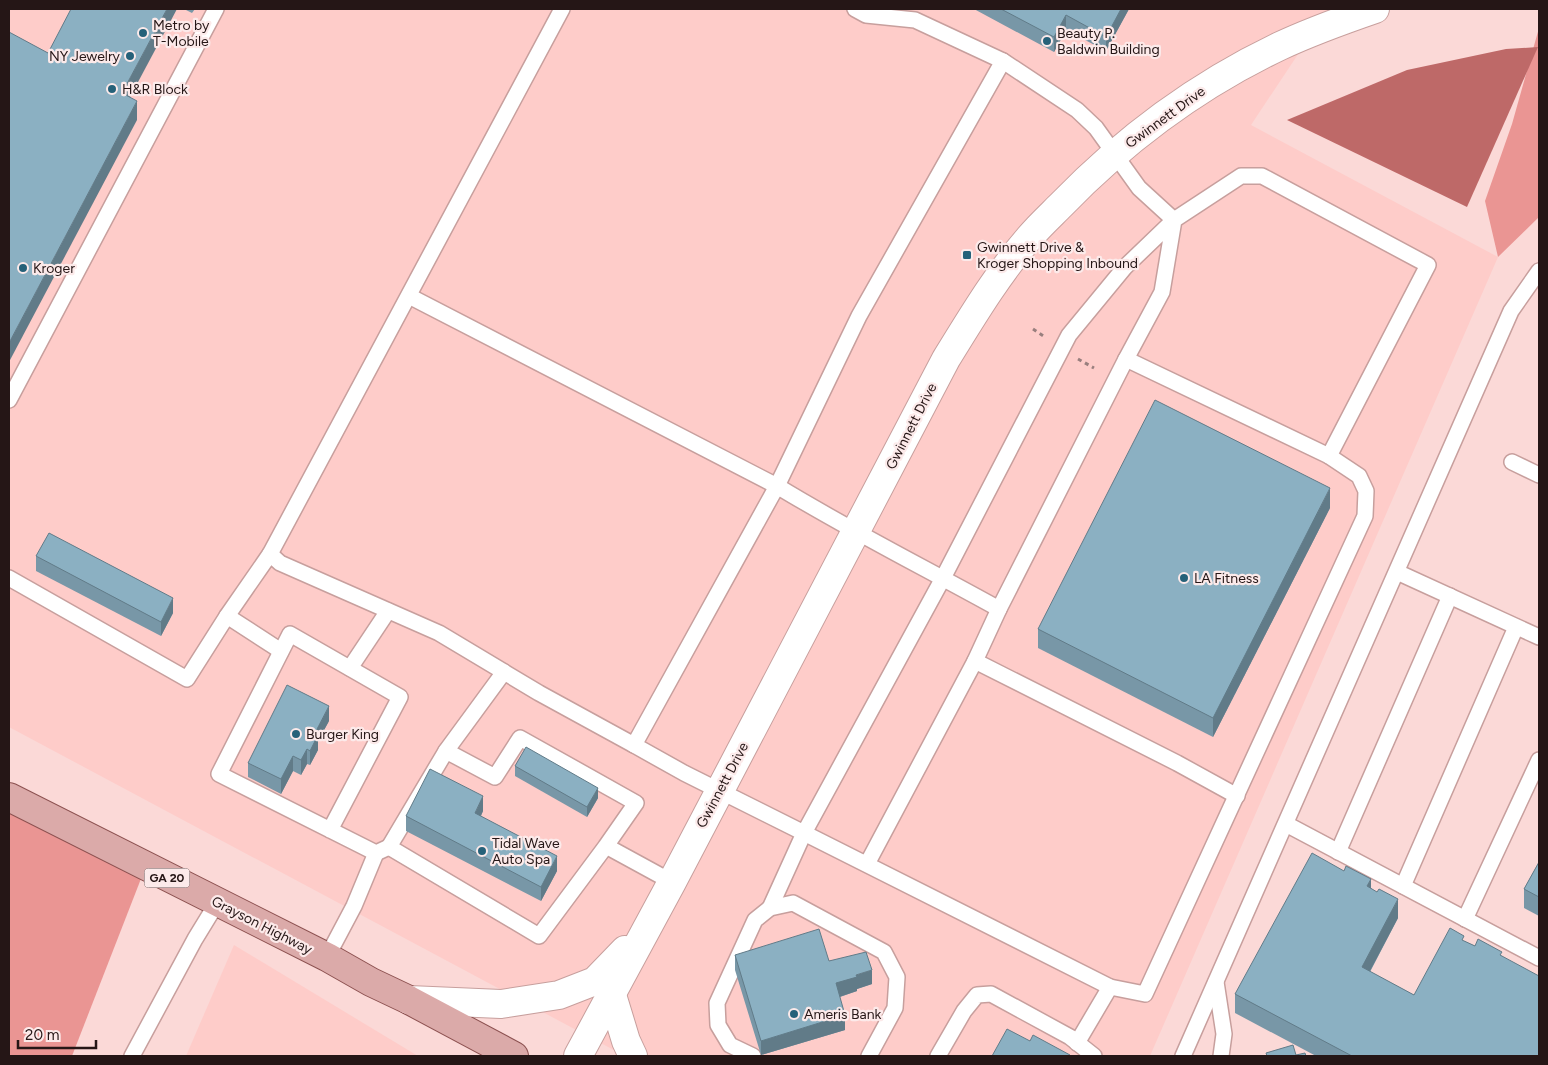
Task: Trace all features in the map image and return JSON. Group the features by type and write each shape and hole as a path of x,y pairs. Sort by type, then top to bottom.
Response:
{"main road":[{"name":"Grayson Highway","path":"9,797 327,957 370,982 409,1000 514,1056"}],"street":[{"name":"Gwinnett Drive","path":"578,1056 672,882 946,359 987,292 1030,237 1084,182 1114,154 1167,114 1210,84 1332,16 1375,9"},
{"path":"409,1000 501,1004 559,995 595,981 648,926"},
{"path":"612,994 626,1041 633,1056"}],"lane":[{"path":"9,400 216,9"},
{"path":"9,578 187,679 227,616 270,554 562,9"},
{"path":"855,9 866,15 915,20 1004,61 1077,110 1096,128 1139,188 1174,220"},
{"path":"634,744 777,486 859,316 1004,61"},
{"path":"770,908 804,833 943,578 1069,335 1125,266 1174,220 1241,176 1262,176 1428,265 1329,456"},
{"path":"867,864 975,661 999,609 1162,292 1174,220"},
{"path":"1183,1056 1511,311 1538,277"},
{"path":"409,296 777,486 827,516 999,609"},
{"path":"270,554 280,563 439,633 539,693 684,773 1110,988 1146,994 1364,516 1366,491 1359,476 1329,456 1126,359"},
{"path":"1512,462 1539,474"},
{"path":"1397,572 1539,637"},
{"path":"1338,852 1450,596"},
{"path":"350,668 388,611"},
{"path":"227,616 281,651"},
{"path":"1403,886 1516,627"},
{"path":"330,830 400,697 290,634 219,774 330,830 383,850 539,936 636,803 520,738 495,777 446,751"},
{"path":"975,661 1177,763 1237,796"},
{"path":"327,957 383,850 446,751 504,672"},
{"path":"1465,918 1539,760"},
{"path":"1286,824 1539,958"},
{"path":"606,846 672,882"},
{"path":"132,1056 195,939 217,903"},
{"path":"753,1056 730,1045 718,1025 717,1003 755,920 770,908 792,903 884,952 897,977 895,1008 869,1056"},
{"path":"1216,982 1224,1034 1221,1056"},
{"path":"1077,1043 1110,988"},
{"path":"938,1056 964,1010 978,995 990,994 1070,1037 1094,1056"}],"path":[{"path":"1033,329 1050,341"},
{"path":"1075,358 1094,368"}],"shaded area":[{"path":"9,9 1328,9 1251,125 1498,257 1150,1056 625,1056 9,727"},
{"path":"1539,28 1539,217 1498,257 1485,201 1512,124"},
{"path":"1538,47 1467,207 1287,120 1407,70 1506,49"},
{"path":"9,795 144,871 72,1056 9,1056"},
{"path":"234,945 418,1056 186,1056"}],"building":[{"path":"71,9 167,9 122,93 137,101 9,343 9,32 48,53"},
{"path":"1001,9 1121,9 1106,37 1066,15 1054,37"},
{"name":"LA Fitness","path":"1155,400 1330,488 1213,718 1038,629"},
{"path":"49,533 173,598 161,622 36,556"},
{"name":"Burger King","path":"287,685 329,706 315,733 318,735 310,751 307,749 301,760 293,756 281,779 248,763"},
{"path":"526,747 598,788 587,807 515,766"},
{"name":"Tidal Wave Auto Spa","path":"430,769 483,796 475,813 557,856 541,887 406,816"},
{"path":"1312,853 1344,871 1346,866 1371,879 1367,886 1377,892 1379,889 1398,899 1362,967 1414,995 1450,928 1464,936 1462,940 1475,946 1478,939 1502,952 1500,955 1539,976 1539,1056 1352,1056 1235,994"},
{"path":"1539,862 1539,897 1524,889"},
{"name":"Ameris Bank","path":"819,929 829,961 866,952 872,970 836,983 845,1015 761,1041 735,955"},
{"path":"1007,1029 1030,1041 1033,1035 1070,1055 992,1056"},
{"path":"1293,1045 1296,1055 1305,1053 1306,1056 1267,1056 1266,1053"}],"place":[{"name":"Metro by T-Mobile","path":"143,33"},
{"name":"Beauty P. Baldwin Building","path":"1047,41"},
{"name":"NY Jewelry","path":"130,56"},
{"name":"H&R Block","path":"112,89"},
{"name":"Gwinnett Drive & Kroger Shopping Inbound","path":"967,255"},
{"name":"Kroger","path":"23,268"},
{"name":"LA Fitness","path":"1184,578"},
{"name":"Burger King","path":"296,734"},
{"name":"Tidal Wave Auto Spa","path":"482,851"},
{"name":"Ameris Bank","path":"794,1014"}]}
